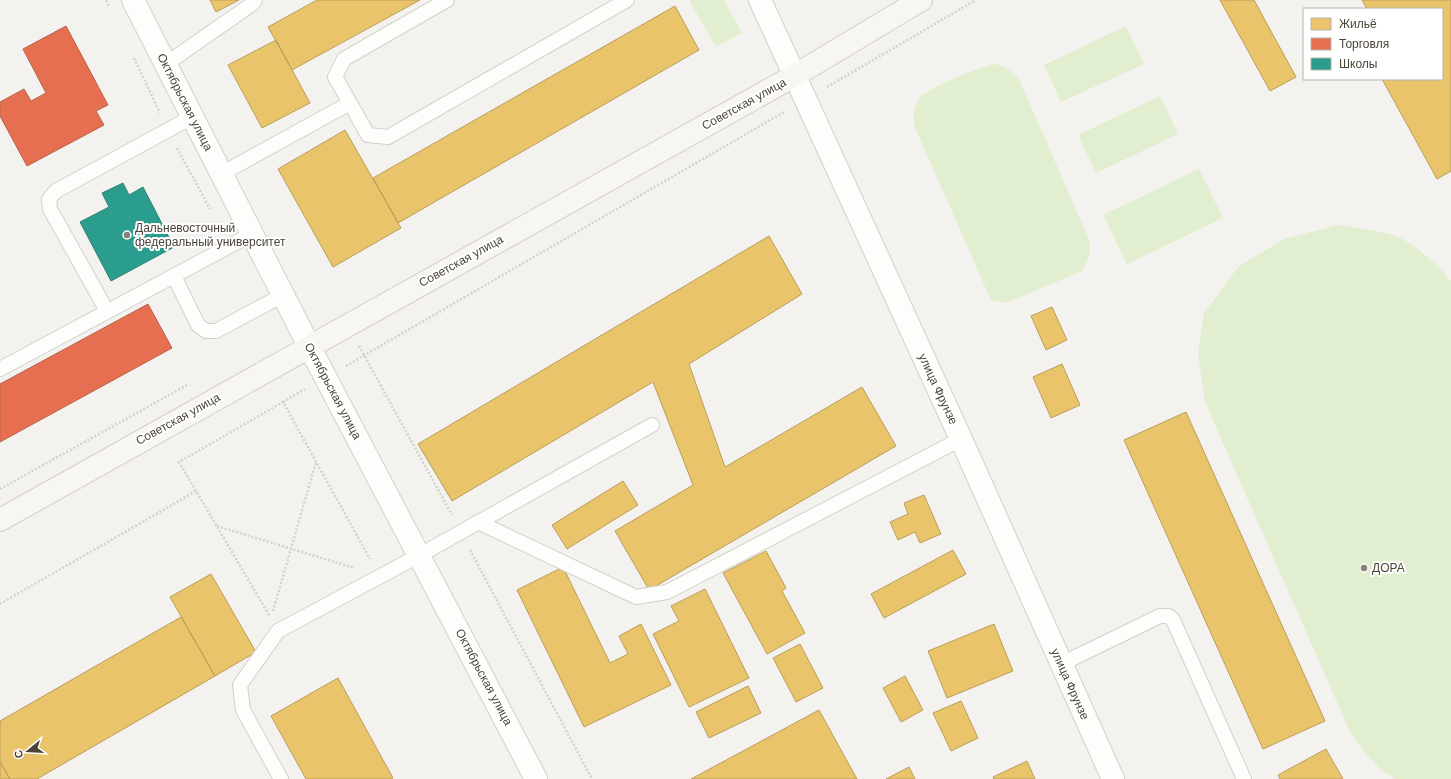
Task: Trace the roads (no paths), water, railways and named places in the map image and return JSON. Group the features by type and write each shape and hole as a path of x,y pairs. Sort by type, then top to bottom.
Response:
{"main road":[{"name":"Советская улица","path":"0,520 794,76 921,0"}],"street":[{"name":"Октябрьская улица","path":"133,0 309,346 420,555 536,779"},
{"name":"улица Фрунзе","path":"760,0 961,439 1113,779"}],"lane":[{"path":"166,64 252,4 255,0"},
{"path":"447,0 344,59 335,77 368,134 388,137 627,0"},
{"path":"221,174 350,103"},
{"path":"107,311 50,209 49,199 56,191 192,117"},
{"path":"0,369 252,234"},
{"path":"174,276 198,325 206,330 216,331 283,295"},
{"path":"281,779 243,710 240,685 278,631 420,555 652,425"},
{"path":"478,522 636,597 667,592 961,439"},
{"path":"1061,664 1160,616 1169,616 1173,620 1244,779"}],"place":[{"name":"Дальневосточный федеральный университет","path":"127,235"},
{"name":"ДОРА","path":"1364,568"}]}
